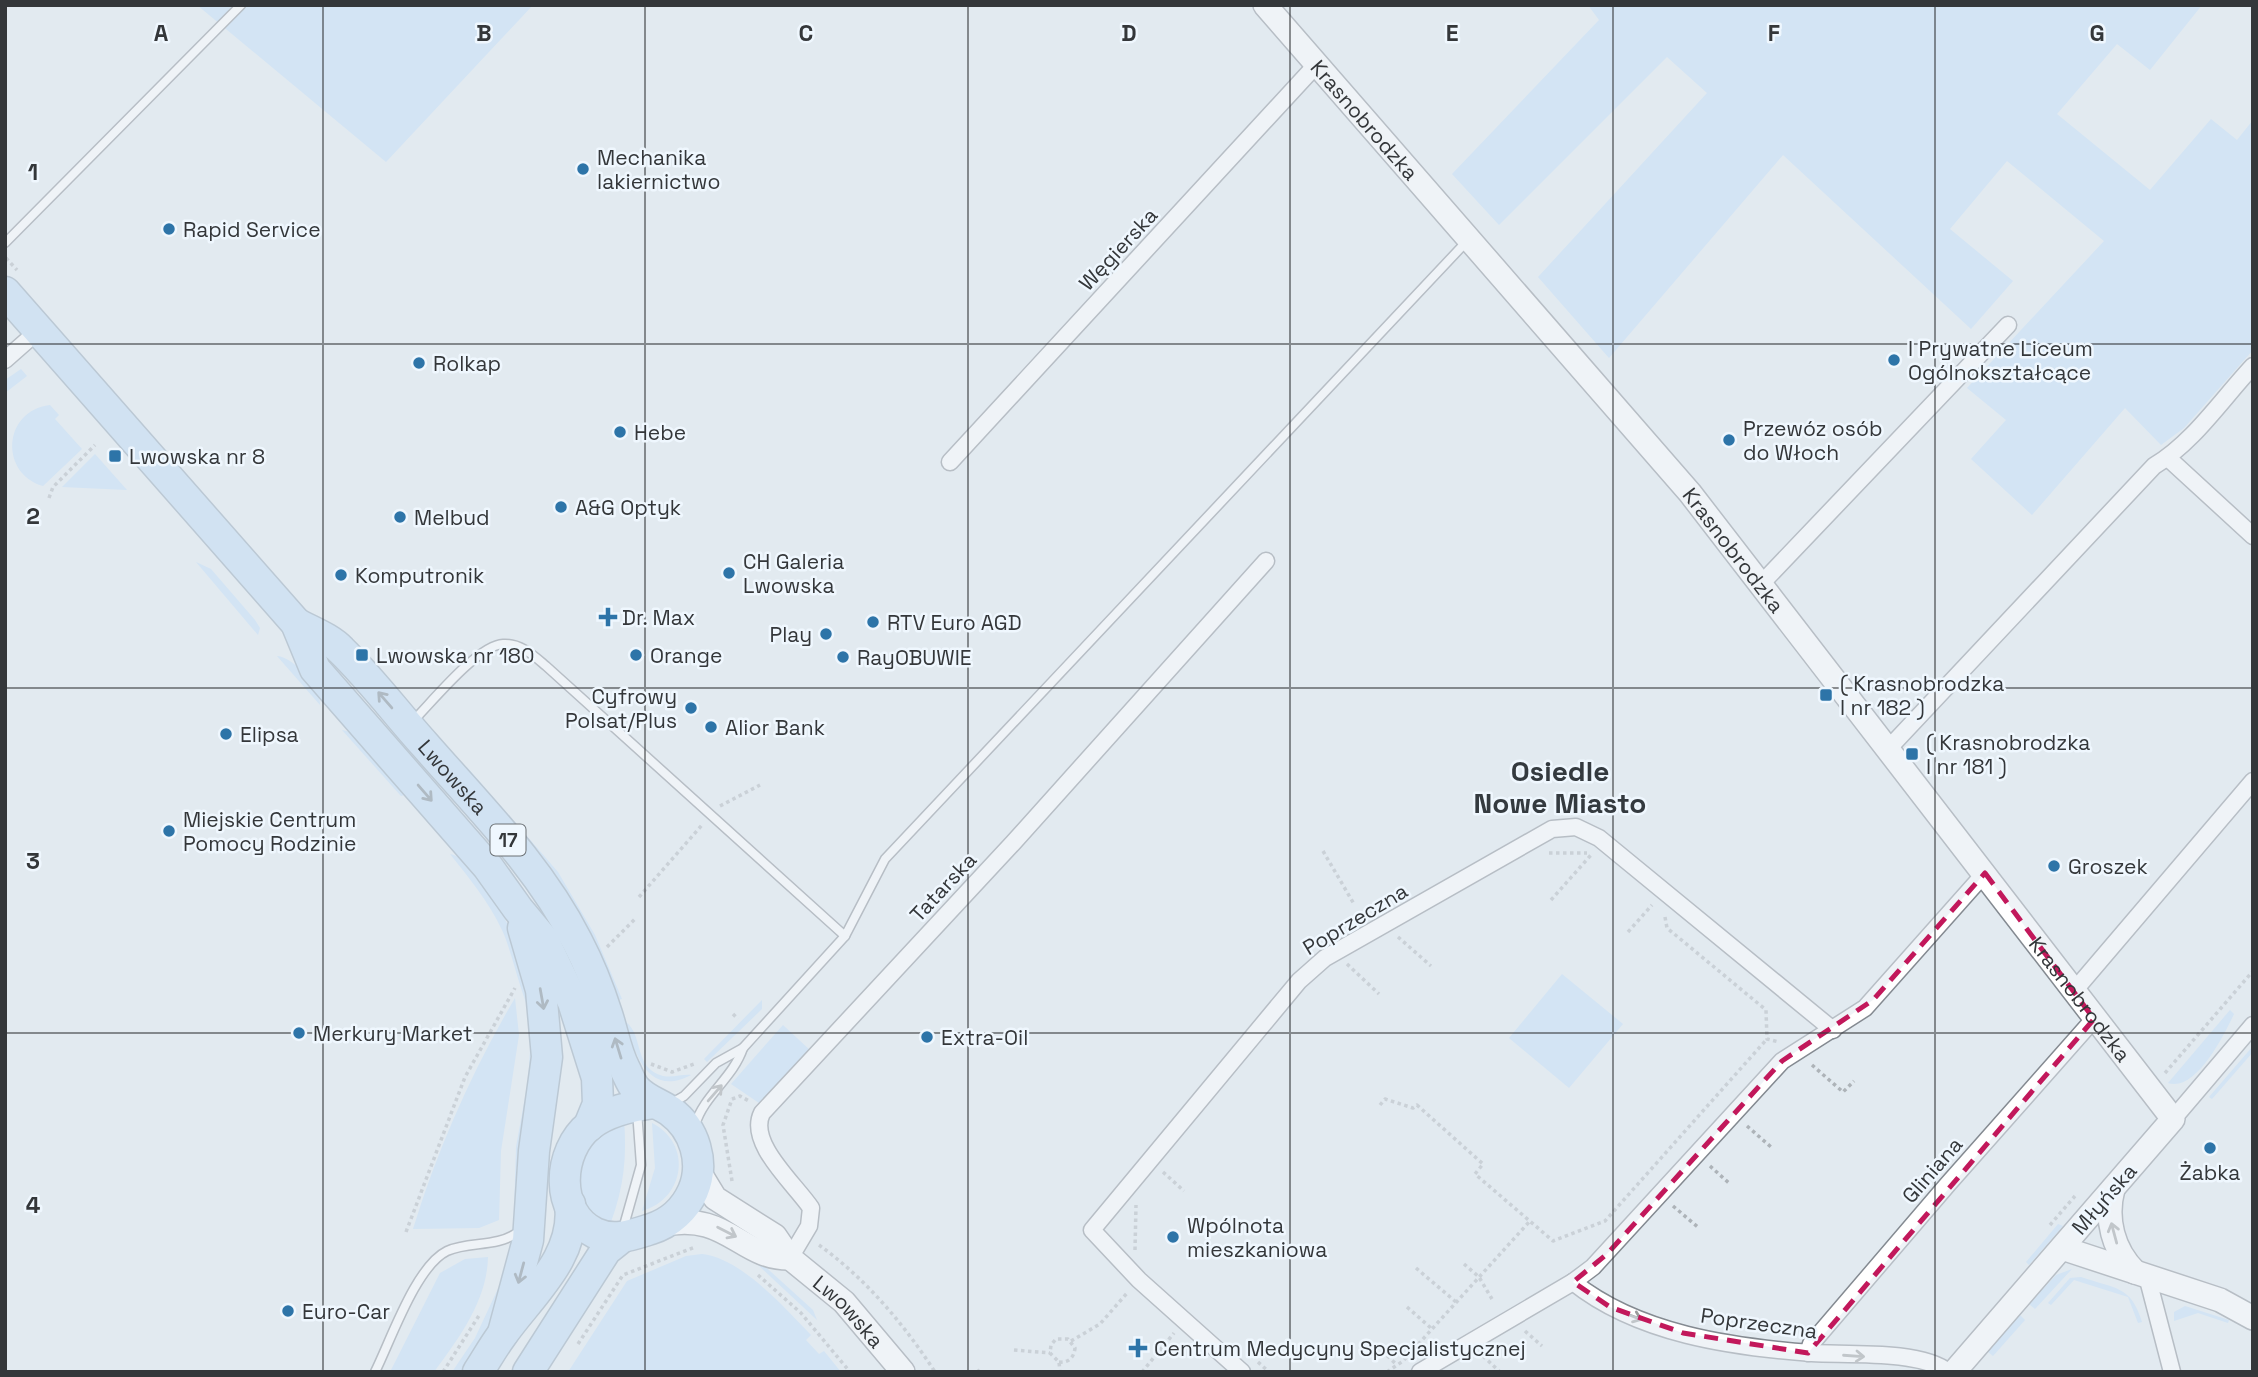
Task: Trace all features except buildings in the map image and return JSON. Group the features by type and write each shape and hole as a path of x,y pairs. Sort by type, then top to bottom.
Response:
{"highway":[{"name":"17","path":"5,292 40,331"},
{"name":"Lwowska","path":"40,331 296,623 315,669 488,867 543,939 580,1024 599,1091 598,1104 589,1126"},
{"name":"Lwowska","path":"296,623 340,648 503,833 552,897 589,966 623,1065 646,1101"},
{"path":"503,1333 523,1266 530,1222 534,1151 546,1081 547,1033 541,990 518,909"},
{"name":"17","path":"478,1372 503,1333 530,1304 565,1245 572,1219 565,1183 566,1162 575,1142 589,1126 607,1115 646,1101 679,1119 693,1139"},
{"path":"528,1372 606,1250 621,1238 661,1225 677,1214 689,1199 698,1170 693,1139"},
{"path":"570,1204 589,1229 621,1238"}],"street":[{"name":"Krasnobrodzka","path":"1265,5 1690,493 2173,1119"},
{"name":"Węgierska","path":"950,462 1317,64"},
{"path":"1761,584 2008,325"},
{"path":"5,360 40,331"},
{"path":"1889,748 2154,466 2168,458 2253,366"},
{"path":"2168,458 2253,536"},
{"name":"Tatarska","path":"790,1258 809,1226 811,1208 762,1143 757,1128 762,1113 1013,843 1266,561"},
{"path":"2074,991 2253,781"},
{"name":"Poprzeczna","path":"1242,1372 1134,1285 1092,1230 1304,976 1325,958 1552,829 1576,827 1599,838 1833,1030"},
{"path":"1420,1372 1443,1366 1573,1282 1607,1254 1774,1069 1795,1050 1833,1030 1873,1000 1985,873"},
{"name":"Gliniana","path":"1808,1353 1811,1344 1939,1194 2094,1019"},
{"name":"Młyńska","path":"1954,1372 2253,1026"},
{"name":"Lwowska","path":"698,1170 715,1198 775,1236 790,1258 844,1302 903,1372"},
{"path":"2113,1189 2109,1214 2113,1233 2122,1258 2141,1274 2172,1372"},
{"name":"Lwowska","path":"661,1225 684,1222 708,1224 764,1254 790,1258"},
{"path":"2062,1248 2220,1300 2253,1318"},
{"name":"Poprzeczna","path":"1573,1282 1610,1307 1683,1333 1730,1343 1808,1353 1927,1360 1948,1372"}],"lane":[{"path":"5,243 241,5"},
{"path":"621,1238 641,1165 646,1101 684,1096 716,1063 743,1048 845,936 885,859 1470,238"},
{"path":"408,726 486,649 503,644 521,647 546,666 845,936"},
{"path":"693,1139 698,1114 734,1070 743,1048"},
{"path":"375,1372 428,1267 449,1250 502,1240 530,1222"}],"path":[{"path":"49,498 53,487 95,445"},
{"path":"718,808 723,802 760,785"},
{"path":"639,897 704,824"},
{"path":"1323,851 1354,904"},
{"path":"1539,853 1593,853 1551,900"},
{"path":"1628,932 1656,900"},
{"path":"1380,1105 1385,1099 1413,1108 1417,1105 1483,1164 1475,1174 1553,1241 1605,1221 1767,1039 1766,1010 1667,928 1664,906"},
{"path":"606,947 635,919"},
{"path":"1393,933 1431,966"},
{"path":"1353,955 1341,962 1379,994"},
{"path":"2162,1078 2253,971"},
{"path":"406,1232 465,1077 513,989 517,988"},
{"path":"733,1014 738,1019"},
{"path":"1767,1039 1787,1044 1843,1092 1854,1081"},
{"path":"647,1058 657,1068 672,1072 693,1063"},
{"path":"1812,1065 1823,1058"},
{"path":"1738,1136 1756,1116"},
{"path":"1747,1126 1771,1147"},
{"path":"1701,1176 1710,1166 1730,1184"},
{"path":"1158,1168 1184,1191"},
{"path":"1135,1257 1136,1194"},
{"path":"1665,1216 1673,1206 1699,1228"},
{"path":"1387,1372 1432,1329 1530,1221"},
{"path":"574,1350 623,1275 698,1246"},
{"path":"1464,1264 1479,1277 1492,1299"},
{"path":"1416,1268 1456,1302"},
{"path":"754,1272 801,1314 850,1372"},
{"path":"1071,1341 1100,1324 1134,1285 1139,1298"},
{"path":"1407,1307 1432,1329"},
{"path":"443,1372 473,1328 483,1308"},
{"path":"1534,1324 1524,1329 1542,1346"},
{"path":"1142,1372 1176,1330"},
{"path":"1050,1353 1051,1345 1056,1339 1071,1341 1075,1349 1073,1356 1067,1362 1059,1362"},
{"path":"1377,1346 1397,1365"},
{"path":"1490,1347 1479,1353 1500,1372"},
{"path":"1014,1350 1050,1353 1059,1362 1060,1372"},
{"path":"1248,1354 1269,1372"}],"highlighted area":[{"path":"1985,873 2094,1019 1808,1353 1683,1333 1610,1307 1573,1282 1607,1254 1782,1061 1873,1000"}],"shaded area":[{"path":"197,5 533,5 386,162"},
{"path":"1588,5 2202,5 2150,70 2117,44 2057,114 2150,190 2211,119 2237,140 2253,120 2253,350 2184,428 2161,445 2125,408 2032,515 1971,459 2006,420 1967,388 2104,241 2007,161 1950,229 2013,281 1971,329 1783,155 1609,358 1538,277 1707,93 1667,57 1499,225 1452,174 1599,20"},
{"path":"21,369 27,376 5,393 5,380"},
{"path":"50,405 59,415 55,419 82,449 43,486 29,479 19,469 12,443 15,430 23,418 34,410"},
{"path":"95,454 127,490 62,487"},
{"path":"196,562 211,569 255,620 260,628 258,635"},
{"path":"277,656 291,662 305,675 316,691 320,705"},
{"path":"342,730 351,732 408,794 401,796"},
{"path":"467,767 558,872 595,935 622,999 618,1000 584,923 552,869 530,841 462,768"},
{"path":"450,854 469,866 480,878 507,922 520,954 536,1021 527,1004 497,920"},
{"path":"1562,974 1623,1024 1569,1088 1509,1038"},
{"path":"515,998 519,1035 501,1151 499,1220 479,1228 413,1229 457,1110"},
{"path":"762,1000 762,1009 707,1062 704,1059"},
{"path":"2230,1010 2234,1014 2199,1071 2189,1079 2168,1083"},
{"path":"626,1022 632,1028 643,1059 654,1072 663,1076 691,1075 676,1081 664,1081 654,1077 645,1069 633,1047"},
{"path":"783,1025 811,1051 759,1103 731,1084"},
{"path":"534,1045 519,1203 514,1212 516,1147 528,1081 530,1051"},
{"path":"2253,1046 2253,1052 2212,1099 2209,1097"},
{"path":"624,1120 625,1159 622,1184 611,1222 606,1223 586,1205 581,1196 578,1179 587,1142"},
{"path":"652,1123 665,1132 674,1144 678,1170 675,1183 667,1195 656,1205 642,1211 655,1168"},
{"path":"2058,1224 2063,1226 2029,1265 2026,1262"},
{"path":"702,1254 717,1258 747,1274 811,1335 806,1340 819,1354 824,1351 841,1372 568,1372 627,1281 686,1256"},
{"path":"488,1257 483,1289 477,1304 462,1332 434,1372 390,1372 440,1273 465,1259"},
{"path":"759,1261 813,1310 817,1320 757,1264"},
{"path":"2072,1269 2035,1309 2029,1304 2056,1275"},
{"path":"2081,1277 2120,1290 2127,1295 2138,1310 2142,1322 2138,1323 2128,1297 2074,1280 2051,1305 2048,1303 2070,1278"},
{"path":"502,1280 508,1282 485,1337 461,1372 452,1372 475,1338"},
{"path":"2185,1306 2229,1320 2228,1323 2198,1313 2174,1321 2174,1312"},
{"path":"2020,1315 2025,1320 1993,1356 1987,1351"}],"place":[{"name":"Mechanika lakiernictwo","path":"583,169"},
{"name":"Rapid Service","path":"169,229"},
{"name":"I Prywatne Liceum Ogólnokształcące","path":"1894,360"},
{"name":"Rolkap","path":"419,363"},
{"name":"Hebe","path":"620,432"},
{"name":"Przewóz osób do Włoch","path":"1729,440"},
{"name":"Lwowska nr 8","path":"115,456"},
{"name":"A&G Optyk","path":"561,507"},
{"name":"Melbud","path":"400,517"},
{"name":"CH Galeria Lwowska","path":"729,573"},
{"name":"Komputronik","path":"341,575"},
{"name":"Dr. Max","path":"608,617"},
{"name":"RTV Euro AGD","path":"873,622"},
{"name":"Play","path":"826,634"},
{"name":"Lwowska nr 180","path":"362,655"},
{"name":"Orange","path":"636,655"},
{"name":"RayOBUWIE","path":"843,657"},
{"name":"( Krasnobrodzka I nr 182 )","path":"1826,695"},
{"name":"Cyfrowy Polsat/Plus","path":"691,708"},
{"name":"Alior Bank","path":"711,727"},
{"name":"Elipsa","path":"226,734"},
{"name":"( Krasnobrodzka I nr 181 )","path":"1912,754"},
{"name":"Miejskie Centrum Pomocy Rodzinie","path":"169,831"},
{"name":"Groszek","path":"2054,866"},
{"name":"Merkury Market","path":"299,1033"},
{"name":"Extra-Oil","path":"927,1037"},
{"name":"Żabka","path":"2210,1148"},
{"name":"Wpólnota mieszkaniowa","path":"1173,1237"},
{"name":"Euro-Car","path":"288,1311"},
{"name":"Centrum Medycyny Specjalistycznej","path":"1138,1348"}],"district":[{"name":"Osiedle Nowe Miasto","path":"1560,787"}]}
